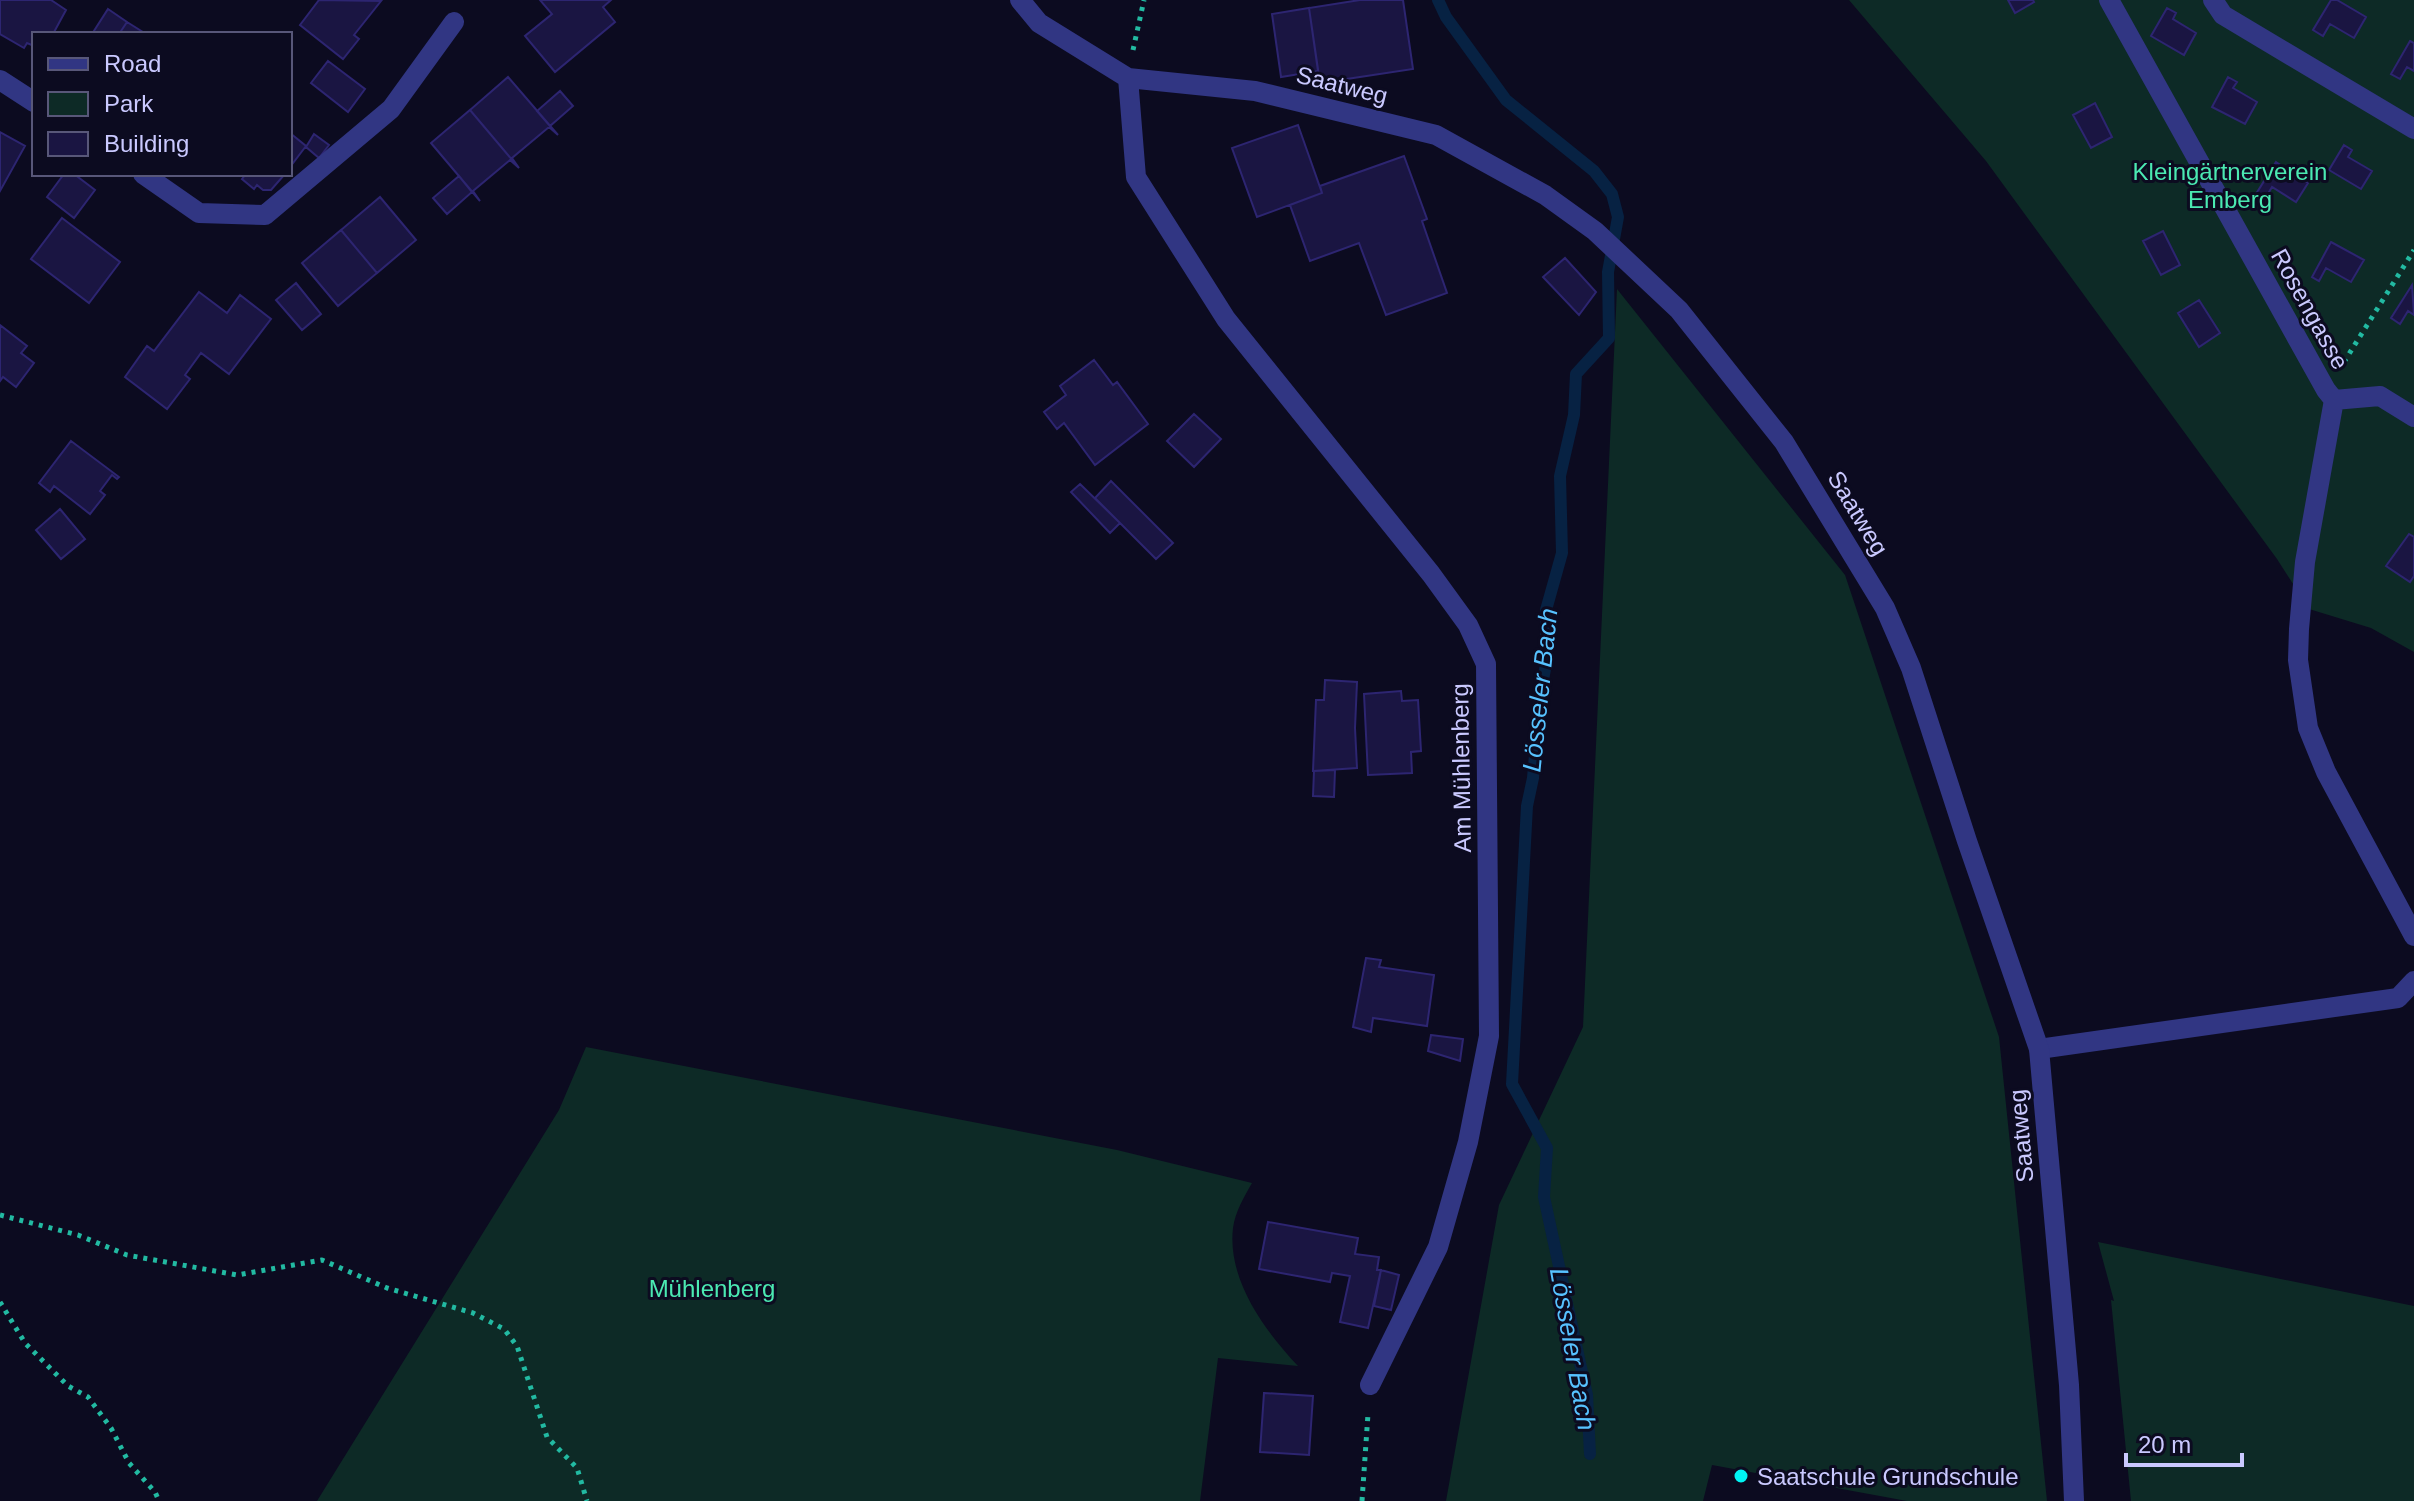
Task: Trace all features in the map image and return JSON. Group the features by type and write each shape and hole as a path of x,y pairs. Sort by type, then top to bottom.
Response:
{"street":[{"name":"Saatweg","path":"1020,0 1039,23 1128,78 1255,91 1436,135 1545,195 1595,231 1679,310 1784,442 1885,608 1911,668 2039,1049 2069,1385 2074,1501"},
{"name":"Rosengasse","path":"2109,0 2330,395 2380,396 2414,417"},
{"path":"2213,0 2223,15 2414,129"},
{"path":"146,176 199,213 265,215 391,109 454,22"},
{"name":"Am Mühlenberg","path":"1128,78 1136,177 1226,319 1431,574 1468,625 1486,664 1489,1036 1468,1142 1438,1247 1370,1385"},
{"path":"0,80 32,101"},
{"path":"2330,395 2305,562 2299,629 2298,660 2308,728 2326,772 2414,936"},
{"path":"2039,1049 2398,998 2414,981"}],"path":[{"path":"1128,78 1144,0"},
{"path":"2330,395 2414,250"},
{"path":"0,1215 78,1235 127,1255 237,1275 322,1260 387,1288 473,1313 504,1329 517,1346 547,1437 577,1468 587,1501"},
{"path":"0,1302 25,1343 68,1386 88,1397 111,1428 129,1463 155,1492 159,1501"},
{"path":"1362,1501 1370,1385"}],"green space":[{"name":"Kleingärtnerverein Emberg","path":"1849,0 2414,0 2414,652 2371,628 2309,609 2277,559 1986,161"},
{"path":"1617,289 1845,575 1999,1037 2047,1501 1907,1501 1712,1465 1703,1501 1446,1501 1499,1205 1583,1027"},
{"name":"Mühlenberg","path":"586,1047 1117,1150 1252,1183 1234,1222 1236,1267 1261,1321 1298,1366 1218,1358 1200,1501 317,1501 559,1110"},
{"path":"2098,1242 2414,1306 2414,1501 2131,1501 2111,1300 2114,1301"}],"building":[{"path":"0,0 51,0 66,10 54,32 32,32 32,45 27,43 24,48 0,34"},
{"path":"319,0 381,1 354,35 359,39 343,59 300,25"},
{"path":"540,0 611,0 603,7 615,22 555,72 525,36 552,14"},
{"path":"1360,0 1403,0 1413,69 1320,83 1309,8"},
{"path":"2008,0 2033,0 2034,2 2015,13"},
{"path":"2331,0 2337,0 2366,17 2354,38 2330,24 2323,36 2313,30"},
{"path":"1309,8 1318,71 1281,77 1272,14"},
{"path":"2167,8 2176,13 2173,19 2196,33 2184,55 2151,36"},
{"path":"108,9 127,22 120,32 93,32"},
{"path":"127,22 143,32 120,32"},
{"path":"2410,41 2414,43 2414,71 2407,67 2400,79 2391,74"},
{"path":"328,61 365,89 348,112 311,83"},
{"path":"508,77 558,135 549,127 512,158 519,168 470,110"},
{"path":"2228,77 2237,82 2233,88 2257,102 2245,124 2212,107"},
{"path":"560,91 573,106 550,126 537,111"},
{"path":"2095,103 2112,137 2091,148 2073,115"},
{"path":"470,110 519,168 510,160 473,191 480,201 431,143"},
{"path":"1298,125 1322,193 1257,217 1232,148"},
{"path":"0,132 25,146 0,191"},
{"path":"314,134 329,145 319,158 306,147"},
{"path":"292,135 306,146 292,164"},
{"path":"2344,145 2352,150 2348,157 2372,171 2361,189 2329,170"},
{"path":"1404,156 1427,219 1422,221 1447,293 1386,315 1359,243 1310,261 1290,205 1322,193 1320,186"},
{"path":"2276,162 2308,183 2296,202 2272,187 2265,199 2256,194"},
{"path":"63,176 77,176 95,190 74,218 47,197"},
{"path":"244,176 283,176 271,190 263,190 257,185 254,189 242,179"},
{"path":"459,176 472,192 447,214 433,198"},
{"path":"380,197 416,240 377,273 341,230"},
{"path":"62,218 120,262 89,303 31,259"},
{"path":"341,230 377,273 338,306 302,263"},
{"path":"2163,231 2180,265 2161,275 2143,241"},
{"path":"2331,242 2364,260 2351,282 2326,268 2319,281 2312,277"},
{"path":"1565,258 1596,292 1579,315 1543,277"},
{"path":"296,283 321,314 302,330 276,300"},
{"path":"2412,285 2414,315 2408,311 2400,324 2391,318"},
{"path":"199,292 227,313 240,295 271,319 229,374 201,353 185,375 190,379 167,409 125,377 147,346 154,351"},
{"path":"2199,300 2220,333 2199,347 2178,313"},
{"path":"0,325 27,346 21,353 34,363 16,387 3,377 0,381"},
{"path":"1094,360 1113,385 1117,382 1148,424 1095,465 1064,423 1057,429 1044,412 1066,395 1060,386"},
{"path":"1194,414 1221,439 1194,467 1167,441"},
{"path":"71,441 119,477 117,479 112,475 100,491 105,495 90,514 54,486 50,492 39,483"},
{"path":"1111,481 1173,543 1156,559 1095,498"},
{"path":"1080,484 1120,523 1110,533 1071,492"},
{"path":"60,509 85,539 61,559 36,530"},
{"path":"2409,534 2414,537 2414,576 2410,582 2386,566"},
{"path":"1325,680 1357,682 1357,768 1313,771 1316,700 1324,700"},
{"path":"1401,691 1402,701 1418,700 1421,751 1411,752 1412,773 1368,775 1364,694"},
{"path":"1335,770 1334,797 1313,796 1314,771"},
{"path":"1366,958 1381,960 1379,967 1434,975 1427,1026 1373,1018 1371,1032 1353,1027"},
{"path":"1431,1035 1463,1039 1460,1061 1428,1051"},
{"path":"1268,1222 1358,1238 1355,1254 1379,1257 1377,1270 1381,1270 1368,1328 1340,1322 1350,1276 1332,1273 1330,1282 1259,1269"},
{"path":"1381,1270 1399,1275 1391,1310 1374,1306"},
{"path":"1264,1393 1313,1396 1309,1455 1260,1452"}],"waterway":[{"name":"Lösseler Bach","path":"1438,0 1446,17 1506,100 1594,171 1612,194 1618,217 1608,272 1609,338 1576,374 1574,415 1560,476 1562,553 1546,610 1546,664 1527,806 1512,1084 1547,1148 1544,1197 1587,1395 1590,1454"}],"place":[{"name":"Saatschule Grundschule","path":"1741,1476"}]}
